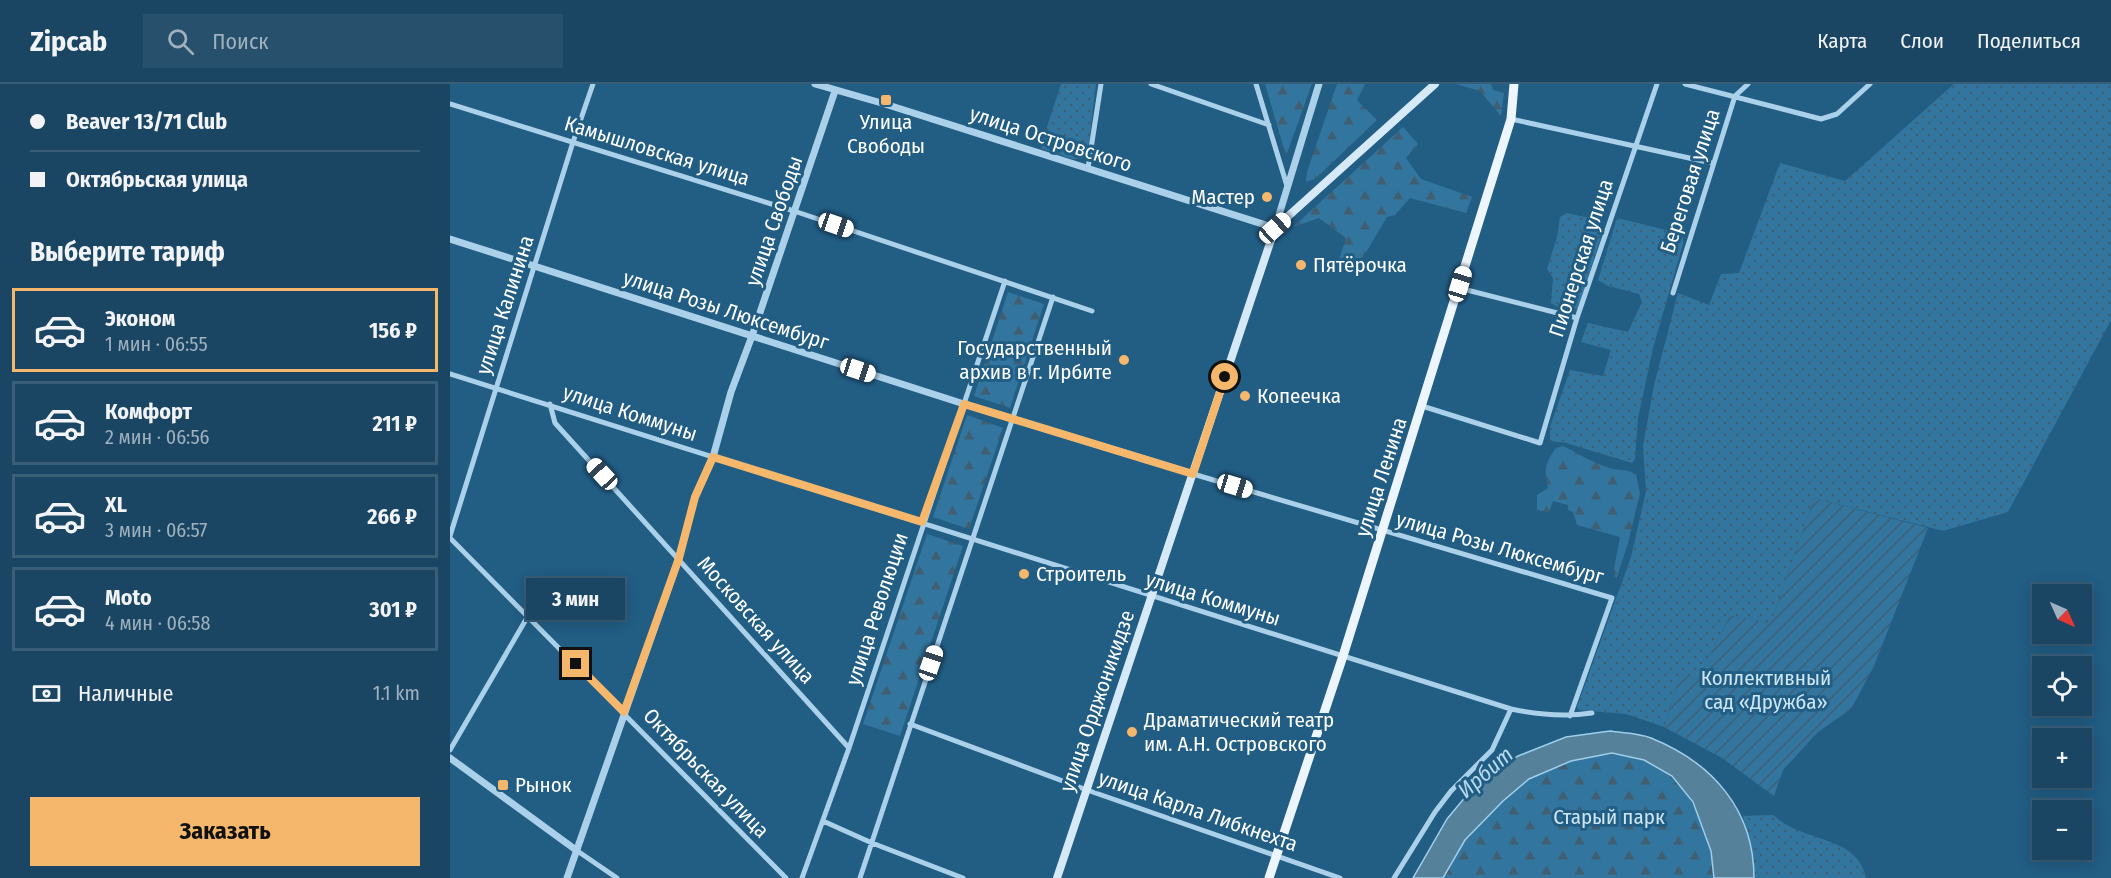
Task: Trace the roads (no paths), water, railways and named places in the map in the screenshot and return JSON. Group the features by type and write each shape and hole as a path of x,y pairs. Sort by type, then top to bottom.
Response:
{"main road":[{"name":"улица Орджоникидзе","path":"1057,878 1275,228 1435,84"},
{"name":"улица Ленина","path":"1269,878 1343,656 1459,288 1511,119 1514,84"}],"street":[{"name":"улица Калинина","path":"450,537 593,84"},
{"name":"улица Островского","path":"815,84 836,87 1275,228"},
{"path":"1088,168 1101,84"},
{"path":"1151,84 1269,125"},
{"path":"1256,84 1288,187"},
{"path":"1275,228 1319,84"},
{"name":"Пионерская улица","path":"1422,406 1540,443 1577,318 1657,84"},
{"path":"1685,84 1821,119 1837,114 1870,84"},
{"name":"Береговая улица","path":"1672,293 1735,96 1748,84"},
{"name":"улица Свободы","path":"567,878 679,558 695,497 713,457 731,392 836,87"},
{"name":"Камышловская улица","path":"450,104 794,211 1092,311"},
{"path":"1511,119 1712,163"},
{"name":"улица Розы Люксембург","path":"450,239 964,404 1612,598 1570,716"},
{"name":"улица Революции","path":"802,878 849,748 922,522 1005,281"},
{"path":"1459,288 1577,318"},
{"path":"860,878 1053,297"},
{"name":"улица Коммуны","path":"450,374 1511,709 1543,716 1592,713"},
{"name":"Московская улица","path":"550,404 555,423 849,748"},
{"name":"Октябрьская улица","path":"450,537 786,878"},
{"path":"450,750 528,616"},
{"path":"1394,878 1446,798 1460,780 1492,750 1511,709"},
{"name":"улица Карла Либкнехта","path":"910,724 1087,790 1340,878"},
{"path":"450,758 617,878"},
{"path":"824,821 872,843 963,878"}],"place":[{"name":"Улица Свободы","path":"886,100"},
{"name":"Мастер","path":"1267,197"},
{"name":"Пятёрочка","path":"1301,265"},
{"name":"Государственный архив в г. Ирбите","path":"1124,360"},
{"name":"Копеечка","path":"1245,396"},
{"name":"Строитель","path":"1024,574"},
{"name":"Драматический театр им. А.Н. Островского","path":"1132,732"},
{"name":"Рынок","path":"503,785"}],"park label":[{"name":"Коллективный сад «Дружба»","path":"1766,690"},
{"name":"Старый парк","path":"1609,817"}],"water label":[{"name":"Ирбит","path":"1485,772"}]}
